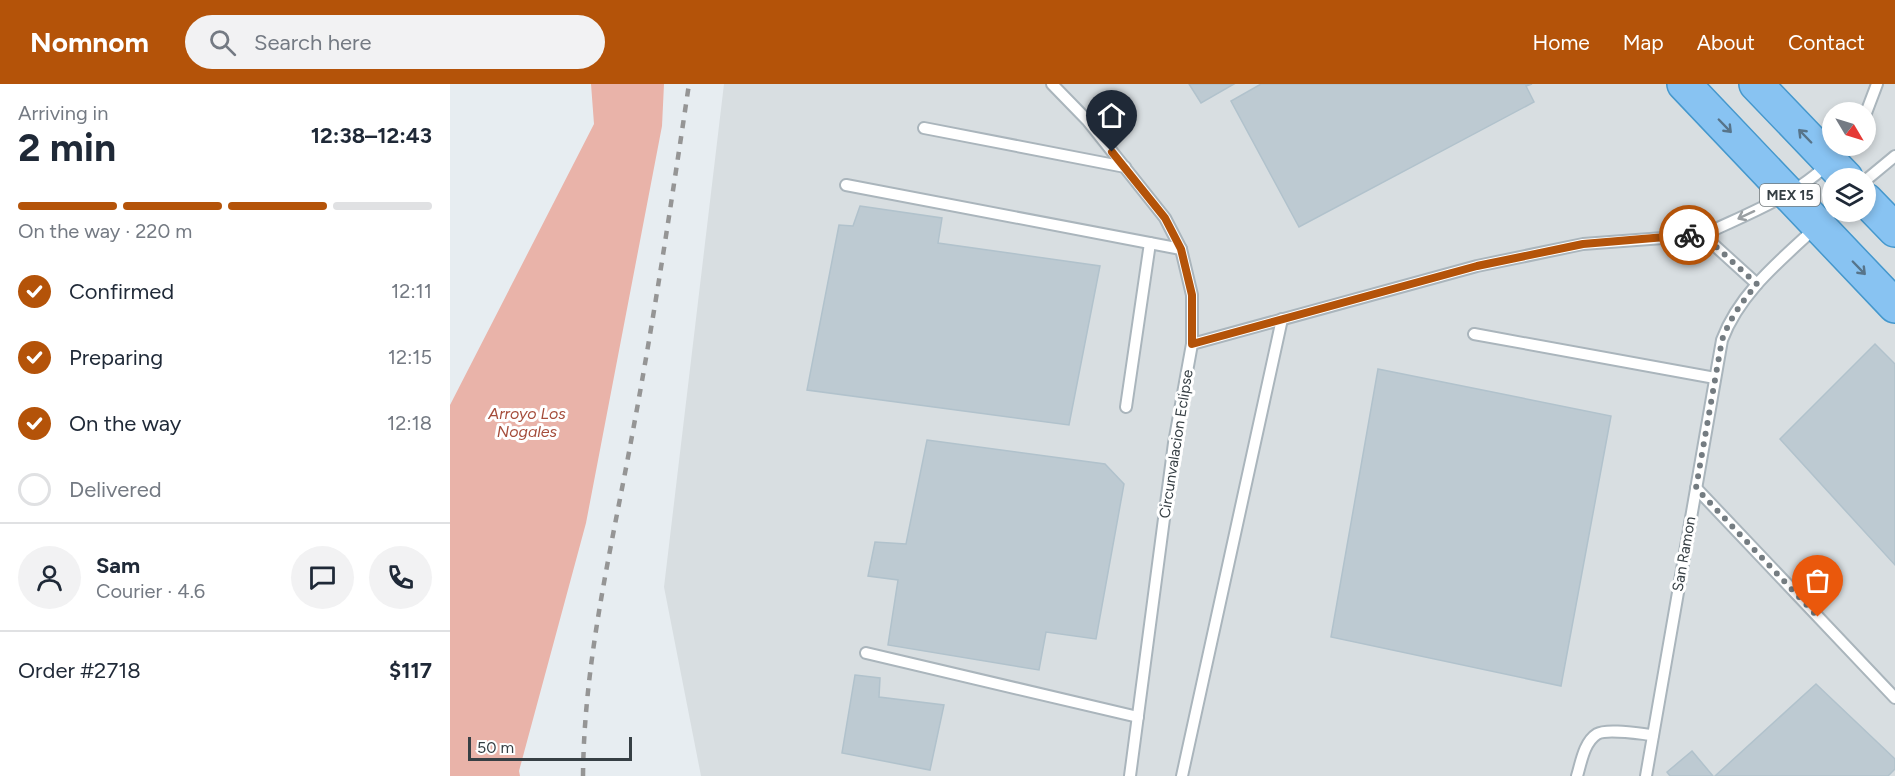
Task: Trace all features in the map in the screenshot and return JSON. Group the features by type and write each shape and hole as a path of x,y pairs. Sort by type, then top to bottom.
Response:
{"highway":[{"name":"MEX 15","path":"1684,84 1790,194 1822,215"},
{"path":"1756,84 1840,162"},
{"path":"1876,210 1895,230"},
{"name":"MEX 15","path":"1829,222 1895,306"}],"lane":[{"name":"Circunvalacion Eclipse","path":"1053,84 1087,120 1165,218 1181,249 1192,295 1192,344 1174,443 1130,776"},
{"path":"1870,102 1877,84"},
{"path":"924,128 1125,167"},
{"path":"1876,172 1895,156"},
{"path":"1192,344 1477,266 1519,257 1583,244 1703,235 1790,194 1840,162"},
{"path":"846,185 1181,249"},
{"name":"San Ramon","path":"1646,776 1722,340 1740,304 1757,284 1822,222"},
{"path":"1703,235 1757,284"},
{"path":"1126,407 1150,243"},
{"path":"1182,776 1282,319"},
{"path":"1474,334 1715,378"},
{"path":"1696,488 1895,698"},
{"path":"866,653 1138,717"},
{"path":"1577,776 1584,752 1598,733 1607,731 1653,735"}],"shaded area":[{"path":"724,84 1895,84 1895,776 701,776 664,587"}],"water":[{"name":"Arroyo Los Nogales","path":"591,84 664,84 662,126 586,523 519,771 520,776 450,776 450,405 594,124"}],"building":[{"path":"1189,84 1234,84 1201,103"},
{"path":"1261,84 1532,84 1526,86 1534,102 1299,227 1231,101"},
{"path":"860,206 942,218 938,243 1100,266 1069,425 807,390 839,225 853,226"},
{"path":"1875,344 1895,364 1895,565 1780,439"},
{"path":"1378,369 1611,416 1561,686 1331,637"},
{"path":"927,440 1105,464 1124,484 1096,639 1046,632 1039,670 888,645 898,580 868,576 875,542 906,544"},
{"path":"855,675 880,678 879,697 944,705 930,770 842,753"},
{"path":"1816,684 1895,759 1895,769 1888,776 1715,776"},
{"path":"1692,751 1713,776 1670,776 1667,772"}],"railway":[{"path":"583,776 588,687 594,643 649,340 689,84"}],"way so far":[{"path":"1689,235 1703,235 1757,284 1740,304 1722,340 1696,488 1818,617"}],"route":[{"path":"1112,152 1165,218 1181,249 1192,295 1192,344 1477,266 1583,244 1689,235"}]}
